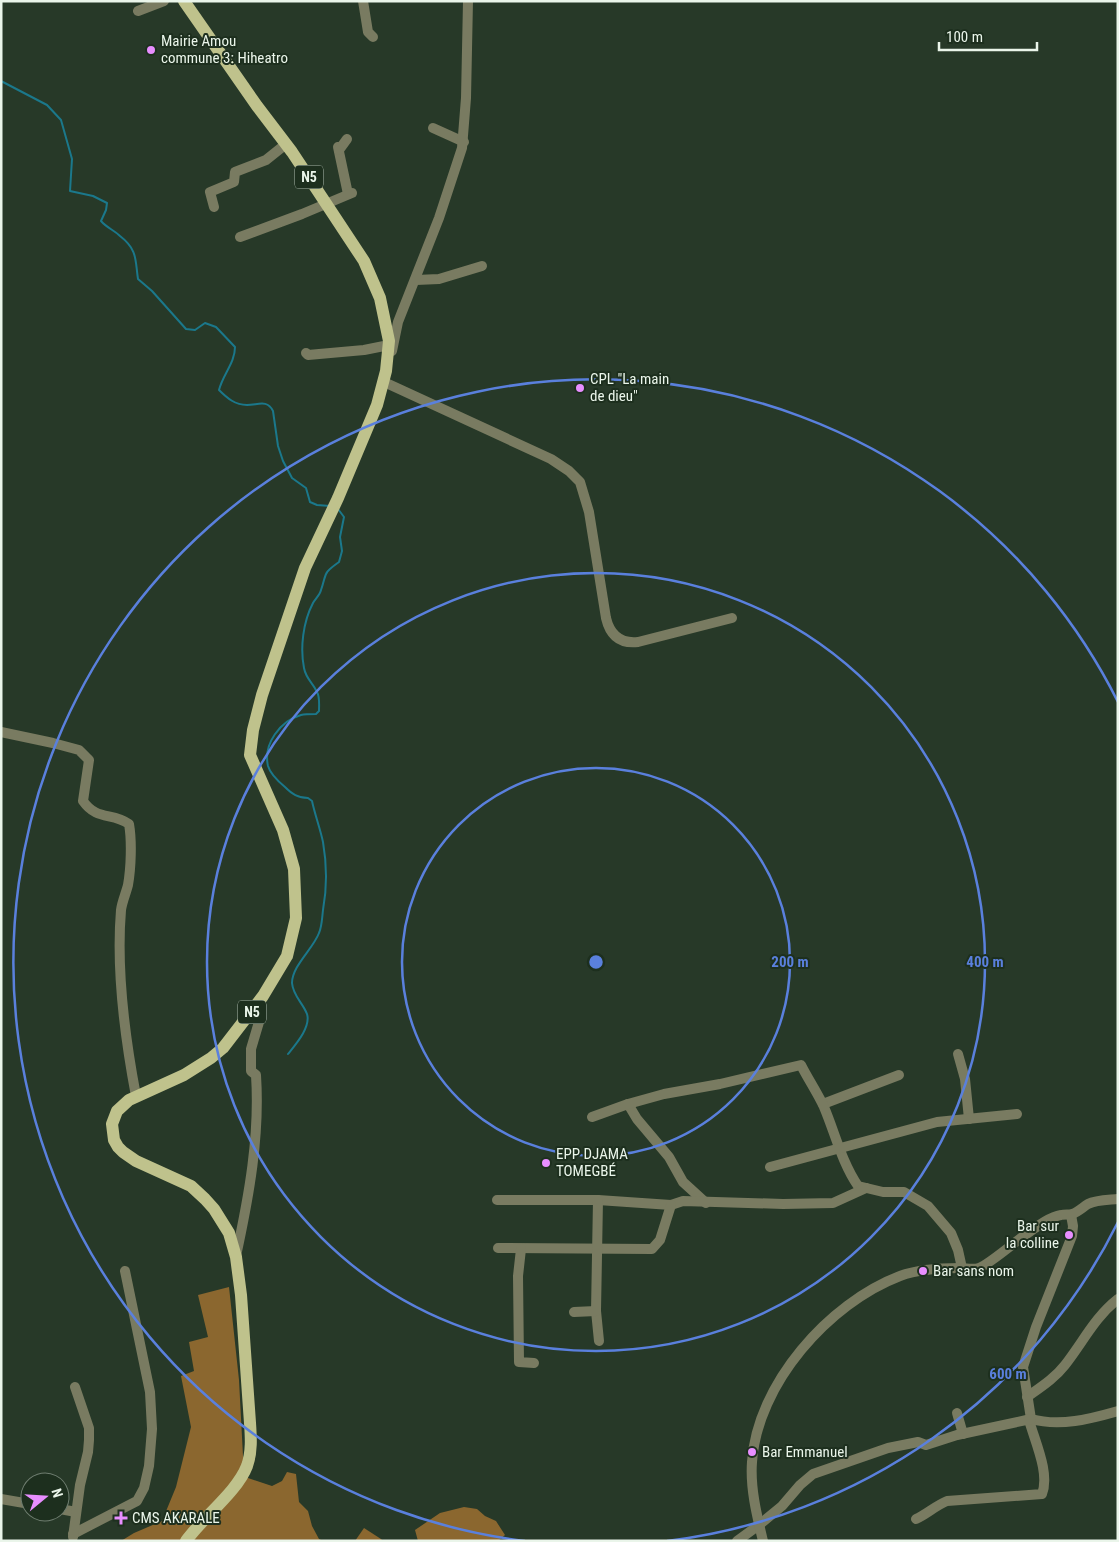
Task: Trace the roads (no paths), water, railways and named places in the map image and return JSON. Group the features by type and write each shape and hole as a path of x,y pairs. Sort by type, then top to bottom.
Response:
{"main road":[{"name":"N5","path":"184,1 257,106 286,144 354,244 371,274 382,308 389,345 385,377 377,405 349,472 304,568 262,694 253,730 250,755 283,830 294,868 297,910 293,935 284,961 251,1013 228,1043 211,1058 184,1075 136,1096 117,1111 113,1120 113,1134 118,1147 127,1156 191,1186 205,1199 229,1233 236,1257 241,1295 250,1423 249,1459 244,1473 186,1541"}],"street":[{"path":"138,11 164,1"},
{"path":"363,1 368,32 373,37"},
{"path":"468,1 464,142 450,187 416,280 395,329 395,338 385,377 551,459 569,470 580,482 589,512 606,618 614,636 625,642 638,642 732,618"},
{"path":"433,128 464,142"},
{"path":"240,237 350,194 339,149 346,139"},
{"path":"214,207 210,192 234,182 235,172 266,160 286,144"},
{"path":"416,280 439,279 482,266"},
{"path":"306,353 308,355 364,350 389,345"},
{"path":"1,732 79,750 89,760 83,801 89,810 100,815 123,820 129,824 128,884 121,909 121,992 136,1096"},
{"path":"236,1257 251,1179 258,1111 256,1075 251,1071 250,1050 258,1022 251,1013"},
{"path":"958,1054 965,1079 969,1120"},
{"path":"592,1117 664,1094 720,1084 801,1065 823,1104 851,1176 858,1186 883,1192 904,1192 928,1206 951,1233 962,1268"},
{"path":"823,1104 899,1075"},
{"path":"628,1104 637,1119 669,1157 683,1182 706,1203"},
{"path":"770,1167 936,1122 1017,1114"},
{"path":"497,1200 598,1200 671,1204 683,1201 706,1203 832,1203 866,1188"},
{"path":"763,1541 759,1525 752,1469 756,1435 770,1397 801,1349 838,1314 877,1286 911,1272 936,1269 980,1268 1025,1235 1053,1218 1062,1214 1071,1215 1090,1203 1118,1199"},
{"path":"598,1200 596,1311 599,1341"},
{"path":"498,1248 652,1249 660,1240 671,1204"},
{"path":"916,1518 925,1515 947,1501 1042,1494 1045,1486 1045,1475 1030,1420 1023,1367 1036,1326 1072,1236 1071,1215"},
{"path":"521,1248 518,1276 520,1310 519,1362 534,1363"},
{"path":"73,1537 137,1501 144,1488 149,1466 152,1429 150,1392 125,1272"},
{"path":"1027,1397 1052,1379 1065,1365 1104,1310 1118,1299"},
{"path":"574,1312 596,1311"},
{"path":"73,1537 80,1485 89,1440 89,1428 75,1387"},
{"path":"737,1541 782,1506 806,1478 888,1448 918,1442 926,1445 963,1434 1030,1420 1044,1423 1085,1420 1118,1411"},
{"path":"956,1413 963,1434"},
{"path":"1,1499 20,1502"},
{"path":"70,1511 76,1512"}],"waterway":[{"path":"1,81 47,105 61,120 72,159 70,191 93,196 107,203 101,221 130,246 135,256 138,279 152,291 186,329 195,330 205,323 216,327 235,347 233,358 219,390 239,404 265,404 271,407 278,446 292,478 306,488 310,502 317,505 330,506"},
{"path":"288,1054 305,1030 308,1019 294,992 292,983 295,970 316,939 321,928 326,885 325,859 323,842 312,801 295,795 280,783 269,769 267,758 268,750 275,734 286,722 303,715 316,714 319,711 318,694 306,675 304,668 302,652 303,635 310,610 320,592 326,574 339,562 342,551 340,537 344,517 338,509"}],"place":[{"name":"Mairie Amou commune 3: Hiheatro","path":"151,50"},
{"name":"CPL \"La main de dieu\"","path":"580,388"},
{"name":"EPP DJAMA TOMEGBÉ","path":"546,1163"},
{"name":"Bar sur la colline","path":"1069,1235"},
{"name":"Bar sans nom","path":"923,1271"},
{"name":"Bar Emmanuel","path":"752,1452"},
{"name":"CMS AKARALE","path":"121,1518"}]}
